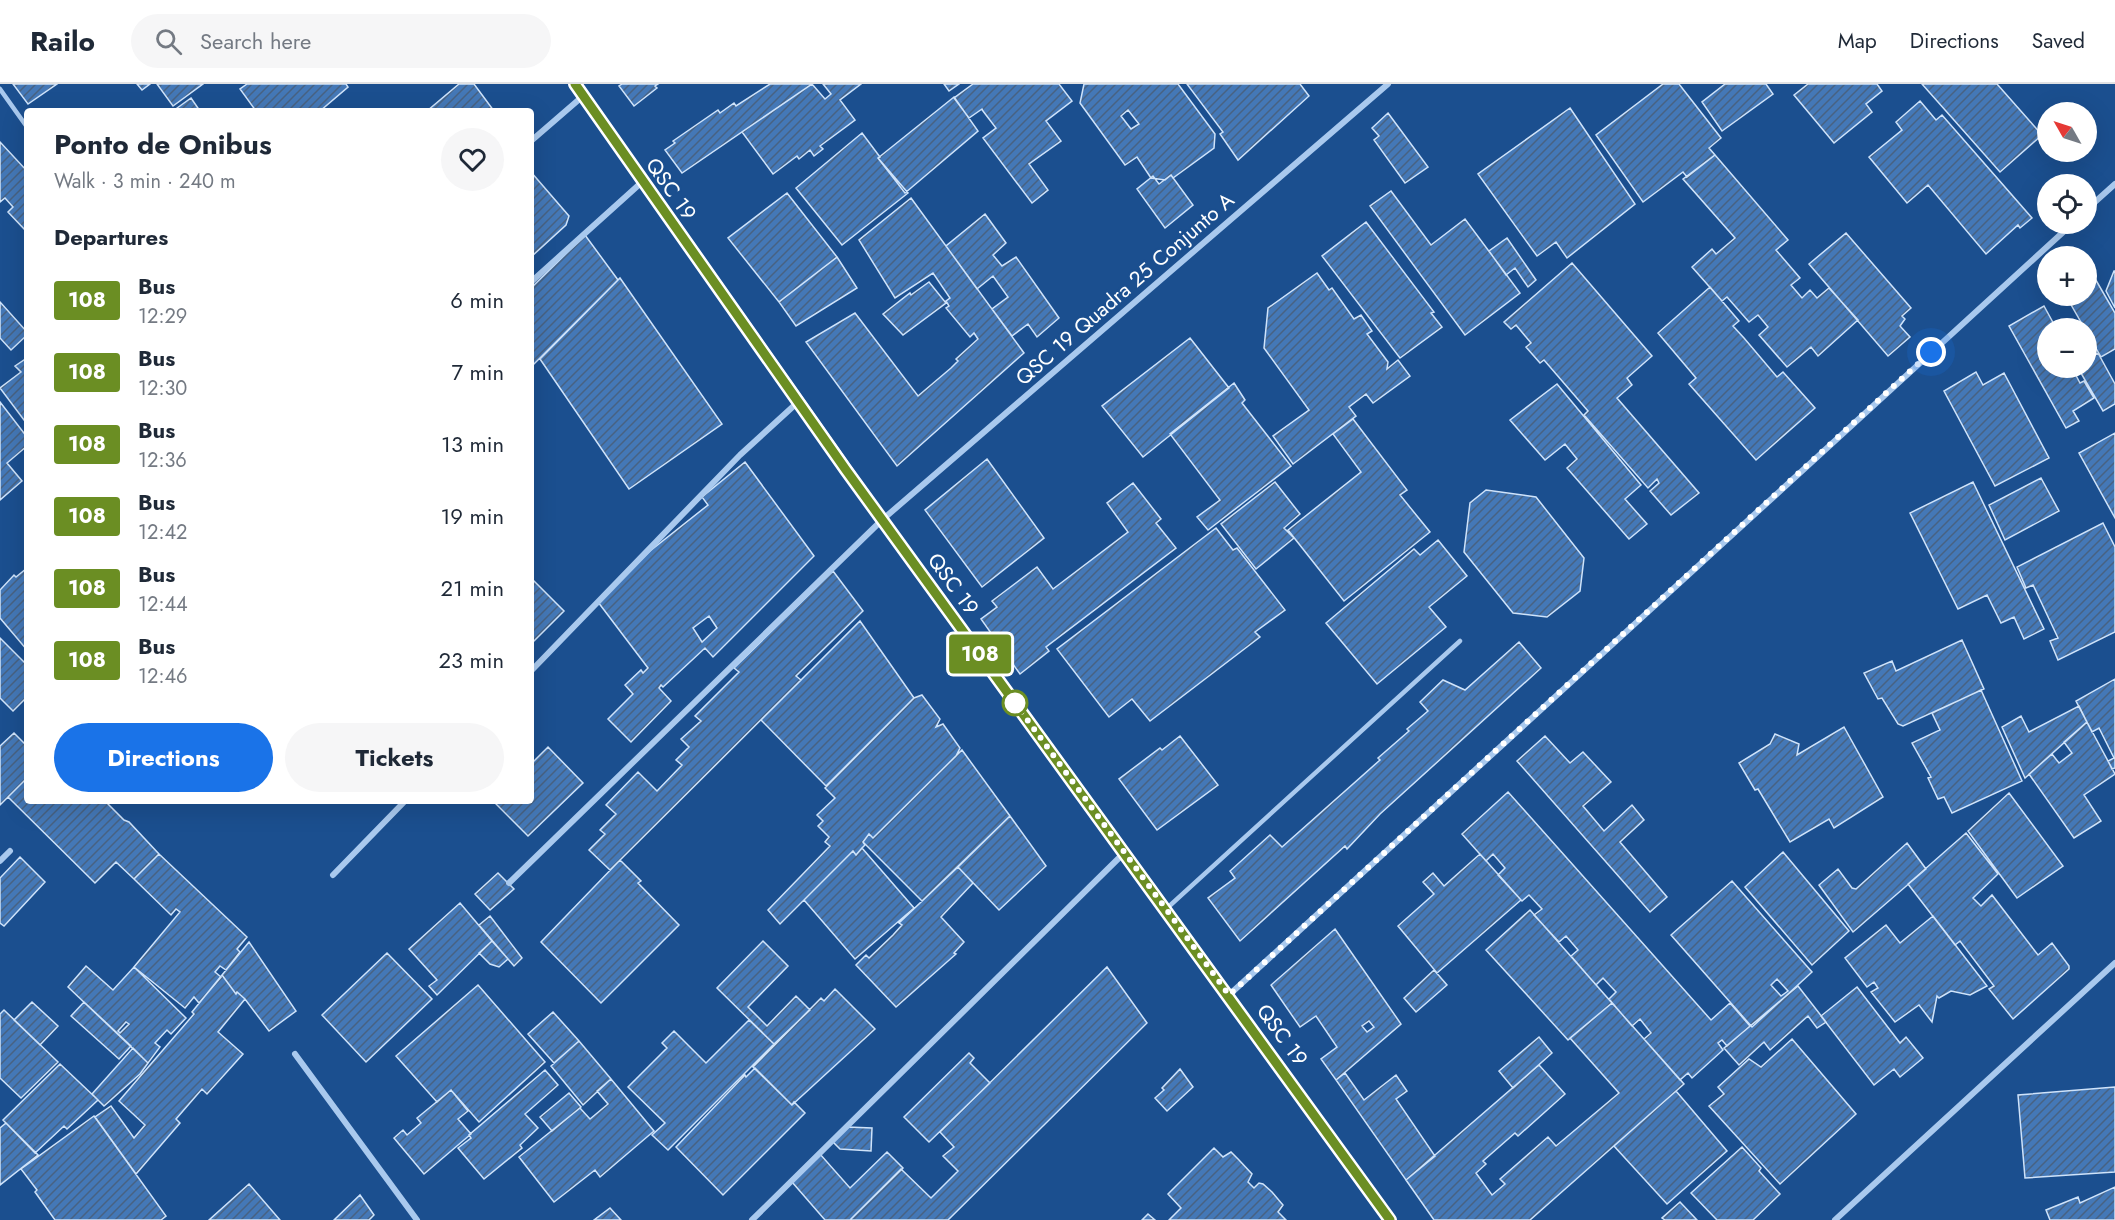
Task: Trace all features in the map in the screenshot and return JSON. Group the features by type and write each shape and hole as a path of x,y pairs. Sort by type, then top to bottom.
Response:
{"street":[{"name":"QSC 19","path":"575,84 882,520 1229,995 1390,1220"},
{"name":"QSC 19 Quadra 25 Conjunto A","path":"509,883 882,520 1388,84"},
{"path":"534,138 583,96"},
{"path":"534,279 642,182"},
{"path":"2097,200 2115,184"},
{"path":"1229,995 2061,234"},
{"path":"534,668 740,455 798,402"},
{"path":"333,875 402,804"},
{"path":"0,861 10,851"},
{"path":"752,1220 1124,852"},
{"path":"1835,1220 2115,963"},
{"path":"295,1054 417,1220"}],"lane":[{"path":"0,89 24,123"},
{"path":"1165,910 1460,641"}],"building":[{"path":"13,84 57,84 28,104"},
{"path":"137,84 150,84 142,90"},
{"path":"157,84 203,84 173,106"},
{"path":"247,84 346,84 348,87 324,108 254,108 240,89"},
{"path":"459,84 474,84 492,108 431,108"},
{"path":"622,84 658,84 655,86 657,88 634,106 619,86"},
{"path":"770,84 812,84 682,173 665,150 675,143 673,141 718,110 720,113 734,103 736,106"},
{"path":"812,84 825,99 831,94 823,84 861,84 840,100 855,120 820,146 823,149 814,156 810,150 799,159 797,156 773,174 742,132"},
{"path":"944,84 959,84 949,91"},
{"path":"973,84 1059,84 1072,101 1046,121 1061,141 1029,164 1048,190 1032,203 983,138 996,128 982,109 969,118 954,98"},
{"path":"1084,84 1178,84 1215,134 1214,148 1173,178 1171,175 1165,180 1151,178 1137,157 1125,165 1080,103","holes":["1128,110 1139,124 1131,129 1121,116"]},
{"path":"1187,84 1300,84 1309,96 1238,160 1220,134 1223,132"},
{"path":"1663,84 1679,84 1721,138 1709,148 1715,155 1687,177 1683,172 1643,202 1596,135"},
{"path":"1725,84 1766,84 1773,94 1722,131 1702,102"},
{"path":"1808,84 1877,84 1882,91 1866,104 1872,112 1834,143 1794,95"},
{"path":"1922,84 1997,84 2037,129 2037,139 2000,172"},
{"path":"954,97 978,131 905,193 878,158"},
{"path":"191,98 198,108 177,108"},
{"path":"1920,101 1936,120 1942,115 2032,218 2020,228 2018,225 1986,254 1928,185 1907,203 1869,157 1902,130 1896,122"},
{"path":"1570,108 1635,204 1567,258 1556,242 1537,256 1478,174"},
{"path":"1388,113 1428,167 1405,183 1374,140 1379,136 1372,128"},
{"path":"862,133 880,157 878,158 908,193 842,245 796,188"},
{"path":"0,142 24,168 24,229 8,212 13,207 5,198 0,202"},
{"path":"1715,155 1788,240 1776,250 1800,278 1791,285 1802,298 1810,290 1817,298 1829,288 1858,320 1818,356 1811,347 1787,367 1759,335 1768,327 1758,315 1749,322 1727,297 1722,301 1692,267 1712,249 1716,254 1735,238 1683,179"},
{"path":"534,175 569,216 566,225 534,254"},
{"path":"1171,175 1193,205 1165,228 1137,189 1153,176 1159,184"},
{"path":"1391,191 1431,245 1465,219 1520,293 1465,335 1370,206"},
{"path":"787,193 837,257 779,302 728,238"},
{"path":"911,198 1024,353 897,466 806,342 855,313 918,396 951,368 958,361 956,359 978,339 974,333 970,337 946,308 949,306 946,301 950,298 933,273 895,298 859,240"},
{"path":"985,214 1006,243 993,255 1002,266 1016,257 1059,318 1037,337 1028,324 1012,336 992,309 1008,297 993,276 977,289 946,246"},
{"path":"1366,222 1434,312 1431,313 1442,327 1400,358 1322,256"},
{"path":"1846,233 1911,308 1902,316 1905,319 1900,326 1910,337 1888,356 1809,264"},
{"path":"585,235 618,280 534,364 534,285"},
{"path":"1507,238 1536,280 1528,287 1515,268 1506,275 1489,251"},
{"path":"837,257 857,288 796,326 779,302"},
{"path":"1572,263 1652,356 1627,378 1632,385 1617,398 1699,493 1671,515 1650,491 1659,483 1657,479 1648,488 1584,415 1588,411 1544,360 1540,363 1526,347 1531,343 1516,325 1511,329 1504,322"},
{"path":"2115,271 2115,308 2106,291"},
{"path":"1317,273 1329,290 1332,288 1354,319 1361,315 1372,331 1367,334 1388,362 1387,369 1398,360 1410,376 1373,403 1366,394 1349,407 1356,416 1293,464 1273,436 1309,410 1264,348 1268,308"},
{"path":"620,278 722,424 629,489 540,359"},
{"path":"929,282 946,303 903,335 883,314 910,293 911,295"},
{"path":"2097,282 2115,313 2115,349 2101,357 2097,350 2097,318 2079,318 2072,306 2097,306"},
{"path":"1710,287 1739,321 1733,326 1777,377 1783,372 1815,408 1756,460 1689,384 1696,378 1658,333"},
{"path":"0,302 24,329 24,338 11,350 0,338"},
{"path":"2044,306 2051,318 2037,318 2037,376 2009,326"},
{"path":"1190,338 1229,388 1143,457 1102,406"},
{"path":"2097,354 2115,384 2115,404 2103,411 2084,378 2097,378"},
{"path":"24,360 24,420 0,388 21,372 15,366"},
{"path":"1976,372 1983,385 2004,373 2049,458 1995,486 1944,391"},
{"path":"2038,378 2077,378 2080,383 2084,381 2094,398 2073,411 2079,421 2066,428"},
{"path":"1234,383 1245,400 1242,403 1291,466 1208,530 1197,517 1220,500 1170,434"},
{"path":"1557,384 1641,485 1625,499 1647,524 1629,539 1567,468 1577,459 1565,444 1545,460 1510,420"},
{"path":"0,402 24,433 24,449 7,463 22,481 0,500"},
{"path":"1353,419 1407,490 1400,495 1430,532 1344,601 1288,530 1361,472 1333,434"},
{"path":"2115,433 2115,518 2079,453"},
{"path":"987,459 1044,538 982,587 925,510"},
{"path":"745,462 814,556 713,657 705,648 663,687 661,685 659,688 671,701 631,742 608,719 633,694 625,685 641,670 643,673 648,668 598,602 650,551 708,505 702,497","holes":["709,616 717,628 702,642 693,628"]},
{"path":"2041,478 2059,511 2005,540 1989,505"},
{"path":"1275,482 1300,514 1284,528 1294,538 1256,569 1221,524"},
{"path":"1973,482 2044,629 2024,639 2014,617 2001,623 1987,595 1958,609 1910,513"},
{"path":"1133,483 1161,519 1156,523 1176,548 1046,647 1049,651 1020,674 981,619 997,607 992,601 1037,567 1053,589 1128,532 1107,503"},
{"path":"1486,490 1536,497 1584,558 1580,591 1547,617 1513,613 1464,552 1470,503"},
{"path":"2103,523 2115,547 2115,632 2058,660 2050,641 2058,638 2033,585 2026,588 2017,567"},
{"path":"1216,528 1233,550 1237,548 1285,610 1255,632 1260,637 1150,721 1132,699 1109,717 1057,649"},
{"path":"1438,540 1467,576 1429,607 1446,627 1377,684 1326,623 1414,549 1420,555"},
{"path":"24,570 24,646 0,618 0,590 14,575 16,577"},
{"path":"833,571 863,611 796,676 801,680 610,870 589,850 605,834 600,830 616,814 606,805 638,772 657,791 682,765 676,760 689,747 681,739 701,721 695,716 739,672 734,668"},
{"path":"534,581 564,611 534,641"},
{"path":"860,621 914,698 826,786 761,720"},
{"path":"0,638 24,662 24,700 13,711 0,698"},
{"path":"1962,640 1984,689 1903,726 1898,724 1882,698 1878,699 1864,673 1892,661 1896,671"},
{"path":"1519,642 1541,668 1380,814 1347,849 1345,846 1240,941 1208,898 1235,878 1230,871 1270,835 1282,847 1380,760 1378,758 1428,711 1420,702 1443,680 1465,690"},
{"path":"2115,679 2115,768 2112,769 2108,761 2114,758 2099,728 2092,732 2076,701"},
{"path":"1981,690 2022,781 1952,813 1944,797 1938,799 1928,778 1931,777 1912,743 1940,730 1932,713"},
{"path":"922,695 940,719 936,727 943,724 960,748 956,756 873,838 869,834 863,842 865,845 856,855 853,851 780,924 768,910 830,846 825,842 829,837 818,826 823,821 817,815 835,798 825,788 914,698"},
{"path":"2079,706 2087,722 2025,778 2002,727 2021,716 2029,732"},
{"path":"2087,722 2115,774 2084,795 2101,821 2074,838 2029,774 2052,754 2059,763 2072,753 2064,742"},
{"path":"1844,727 1883,797 1834,828 1829,819 1790,842 1758,789 1755,790 1739,763 1770,744 1775,734 1799,744 1797,755"},
{"path":"14,733 24,743 24,781 0,805 0,746"},
{"path":"1180,736 1218,785 1157,830 1119,779"},
{"path":"1545,736 1570,763 1583,752 1611,782 1583,806 1604,831 1632,805 1644,820 1620,842 1667,897 1650,912 1517,761"},
{"path":"548,747 583,783 528,836 496,804 534,804 534,761"},
{"path":"962,750 1010,816 922,901 863,842 869,834 873,838"},
{"path":"24,781 24,804 108,804 129,822 159,854 134,879 116,862 95,883 8,797"},
{"path":"1508,792 1711,1020 1730,1003 1750,1026 1727,1046 1722,1040 1718,1043 1723,1050 1692,1078 1688,1073 1680,1080 1644,1039 1651,1033 1640,1019 1632,1026 1609,999 1616,992 1603,978 1596,985 1571,956 1578,950 1566,936 1559,942 1534,915 1542,909 1529,895 1522,901 1498,875 1505,868 1493,854 1486,861 1462,834"},
{"path":"2009,793 2063,866 2017,898 1968,831"},
{"path":"1010,816 1046,866 999,910 958,867"},
{"path":"1966,833 1998,874 1973,898 1981,906 1992,895 2038,955 2052,943 2069,966 2069,969 2013,1019 1989,989 1994,986 1960,941 1955,945 1908,884"},
{"path":"1907,843 1926,869 1853,932 1819,885 1838,869 1852,888 1856,889"},
{"path":"862,848 914,908 855,959 804,900 853,851 856,855"},
{"path":"1783,852 1849,931 1812,965 1745,887"},
{"path":"159,854 247,937 237,949 240,952 226,970 220,966 215,972 221,977 199,1003 194,997 185,1008 134,967 180,912 176,909 171,915 134,879"},
{"path":"1480,854 1521,900 1437,973 1398,926 1434,894 1423,882 1433,873 1444,886"},
{"path":"20,857 45,882 4,926 0,923 0,878"},
{"path":"620,860 641,881 638,883 679,925 601,1003 541,942"},
{"path":"958,867 973,883 941,917 964,942 954,953 956,954 896,1007 856,965 866,955 869,958 893,935 902,925 899,923"},
{"path":"498,873 514,889 490,910 475,894"},
{"path":"1732,881 1812,972 1752,1027 1671,935","holes":["1777,979 1788,991 1781,996 1771,985"]},
{"path":"460,903 492,941 437,995 429,986 437,980 409,949"},
{"path":"1530,910 1612,1003 1568,1040 1486,950"},
{"path":"490,916 522,958 514,966 479,925"},
{"path":"1933,916 1987,986 1970,995 1951,991 1939,998 1937,996 1932,1022 1919,1005 1895,1022 1871,992 1878,988 1874,982 1867,987 1845,958 1886,925 1900,943"},
{"path":"1335,929 1401,1024 1336,1080 1321,1059 1337,1047 1316,1016 1300,1027 1271,985","holes":["1369,1021 1374,1027 1367,1032 1362,1026"]},
{"path":"492,941 508,959 499,967 490,964 479,953"},
{"path":"763,941 788,966 748,1007 767,1026 796,996 810,1010 774,1044 717,988"},
{"path":"249,942 296,1011 269,1031 245,999 237,992 236,994 222,975"},
{"path":"387,953 432,999 366,1062 322,1015"},
{"path":"86,966 113,990 134,967 186,1018 171,1034 167,1030 155,1043 160,1047 148,1063 68,987","holes":["126,1022 129,1024 120,1033 118,1031"]},
{"path":"1107,967 1147,1023 948,1220 850,1220 901,1169 931,1198 958,1171 943,1156 954,1147 940,1132"},
{"path":"1434,970 1447,985 1416,1012 1404,998"},
{"path":"222,975 236,994 237,992 245,999 218,1032 243,1054 207,1094 202,1089 176,1119 180,1123 136,1174 95,1117 111,1106 134,1138 145,1125 119,1101 194,1014 192,1012"},
{"path":"478,985 545,1062 479,1122 451,1090 437,1102 396,1056"},
{"path":"1798,986 1826,1022 1817,1028 1808,1016 1770,1050 1764,1042 1739,1065 1724,1048"},
{"path":"1857,987 1900,1043 1906,1037 1923,1058 1900,1077 1894,1069 1874,1085 1821,1016"},
{"path":"835,989 875,1029 792,1105 753,1067 821,998 824,1001"},
{"path":"32,1002 58,1026 40,1045 14,1020"},
{"path":"84,1002 131,1046 119,1059 71,1016"},
{"path":"1612,1003 1684,1084 1530,1220 1434,1220 1406,1180 1539,1065 1565,1094 1518,1136 1515,1133 1483,1161 1486,1164 1476,1173 1492,1195 1505,1184 1500,1179 1548,1137 1556,1146 1619,1093 1570,1038"},
{"path":"4,1010 58,1062 21,1098 0,1078 0,1014"},
{"path":"553,1012 579,1041 554,1063 528,1034"},
{"path":"749,1020 774,1044 668,1150 652,1135 665,1123 628,1087 667,1048 662,1043 674,1031 706,1063"},
{"path":"1539,1037 1552,1053 1513,1088 1499,1071"},
{"path":"1792,1039 1856,1114 1780,1184 1709,1106 1724,1094 1718,1087 1749,1059 1761,1067"},
{"path":"579,1041 611,1079 583,1105 551,1066"},
{"path":"133,1048 148,1063 140,1074 104,1106 92,1094"},
{"path":"969,1053 974,1058 970,1063 990,1083 929,1142 904,1117"},
{"path":"60,1064 98,1100 67,1129 64,1126 35,1153 3,1120"},
{"path":"755,1068 792,1105 794,1102 805,1113 723,1195 676,1147 745,1075 746,1077"},
{"path":"1180,1069 1193,1087 1167,1111 1155,1098"},
{"path":"545,1070 558,1085 525,1114 538,1128 520,1145 522,1148 484,1179 458,1148 471,1138 469,1135"},
{"path":"1345,1073 1364,1100 1396,1075 1407,1091 1396,1099 1435,1156 1406,1180 1336,1080"},
{"path":"611,1079 654,1131 600,1177 595,1170 554,1202 519,1157 580,1108 590,1119 608,1104 597,1091"},
{"path":"2115,1087 2115,1172 2025,1178 2018,1095"},
{"path":"451,1090 468,1111 458,1119 471,1134 424,1174 394,1138 403,1130 407,1135 421,1123 417,1118"},
{"path":"1676,1091 1727,1151 1667,1204 1614,1146"},
{"path":"569,1093 581,1107 552,1131 540,1117"},
{"path":"94,1116 166,1216 161,1220 55,1220 35,1192 37,1190 21,1169"},
{"path":"6,1123 38,1155 0,1185 0,1128"},
{"path":"847,1127 872,1128 871,1151 840,1149 833,1142"},
{"path":"1742,1147 1761,1168 1759,1171 1780,1194 1753,1220 1717,1220 1691,1193"},
{"path":"1214,1148 1223,1157 1231,1152 1239,1160 1252,1174 1248,1182 1254,1188 1259,1183 1272,1192 1283,1205 1278,1212 1286,1220 1169,1220 1181,1208 1168,1194"},
{"path":"887,1152 903,1168 850,1220 825,1220 792,1182 820,1154 850,1188"},
{"path":"249,1184 280,1220 209,1220"},
{"path":"2115,1187 2115,1220 2050,1220 2046,1210 2078,1197 2080,1203"},
{"path":"360,1195 374,1215 369,1220 334,1220"},
{"path":"1680,1202 1697,1220 1665,1220 1662,1218"},
{"path":"610,1208 621,1220 594,1220"},
{"path":"1148,1214 1155,1220 1142,1220"}],"bus line":[{"name":"108","path":"575,84 846,470 1390,1220"}],"route":[{"path":"1015,703 1229,995 1931,352"}]}
